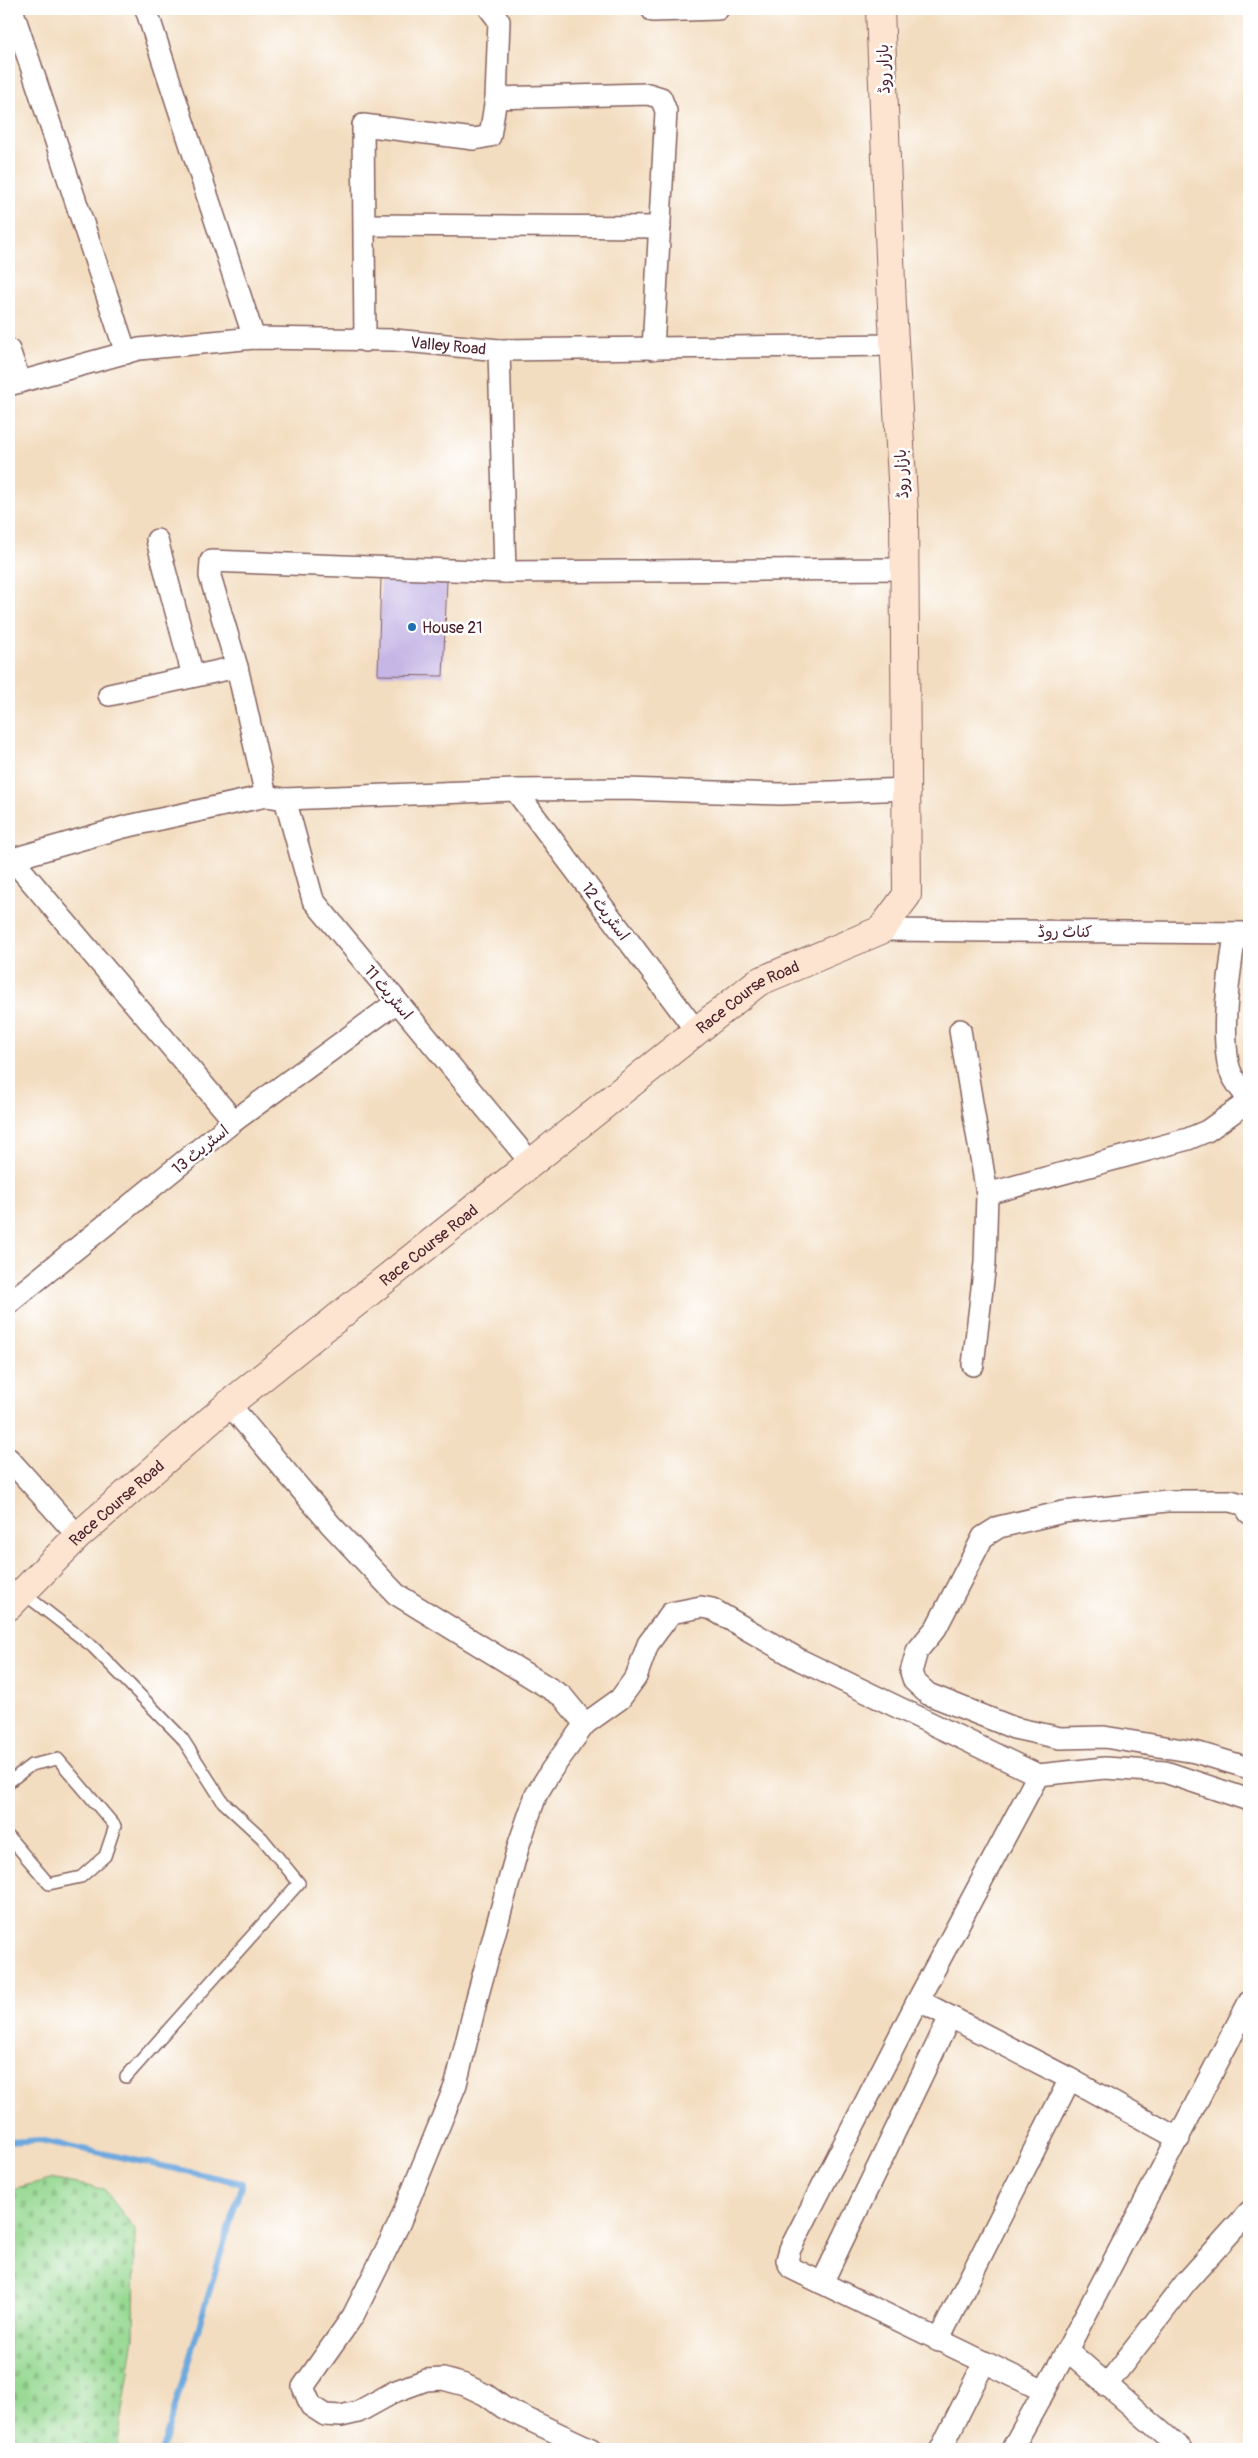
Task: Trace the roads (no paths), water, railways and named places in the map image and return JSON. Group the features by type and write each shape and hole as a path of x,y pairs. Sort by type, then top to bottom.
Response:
{"street":[{"path":"12,9 126,353"},
{"path":"146,9 254,338"},
{"path":"365,340 363,125 474,139 490,136 496,98 499,21 490,9"},
{"path":"653,11 718,9"},
{"name":"بازار روڈ","path":"880,9 894,345 904,514 907,789 907,895 881,930"},
{"path":"496,98 648,94 661,98 666,111 653,349"},
{"path":"365,225 660,227"},
{"name":"Valley Road","path":"14,384 139,349 199,341 254,338 394,340 499,350 894,345"},
{"path":"9,350 14,384"},
{"path":"499,350 505,572 904,569"},
{"path":"157,540 193,676"},
{"name":"اسٹریٹ 11","path":"505,572 211,560 210,576 275,797 313,900 532,1164"},
{"path":"109,694 237,667"},
{"path":"234,1121 10,860 124,827 275,797 625,788 781,794 907,789"},
{"name":"اسٹریٹ 12","path":"515,790 697,1032"},
{"name":"کناٹ روڈ","path":"881,930 1242,933"},
{"name":"Race Course Road","path":"16,1600 78,1536 229,1404 758,982 881,930"},
{"path":"987,1194 1188,1139 1207,1131 1249,1100 1228,1065 1226,1015 1242,933"},
{"name":"اسٹریٹ 13","path":"9,1303 234,1121 398,1002"},
{"path":"960,1030 987,1194 985,1263 973,1365"},
{"path":"229,1404 331,1526 396,1594 562,1696 584,1724"},
{"path":"9,1459 78,1536"},
{"path":"1249,1513 1245,1505 1231,1500 1166,1501 1063,1512 999,1527 982,1537 936,1628 917,1651 911,1672 914,1681 928,1694 1014,1728 1060,1738 1104,1737 1195,1752 1249,1768"},
{"path":"591,2449 504,2408 486,2395 465,2385 443,2379 418,2383 396,2391 358,2412 341,2416 325,2415 311,2406 303,2387 353,2316 399,2224 456,2084 477,1998 519,1844 536,1795 552,1768 584,1724 620,1699 636,1677 648,1644 671,1613 701,1607 712,1609 800,1660 1038,1775 1106,1768 1165,1772 1249,1800"},
{"path":"1038,1775 918,2000 786,2260 792,2268 938,2341 1044,2391"},
{"path":"918,2000 1070,2079 1179,2139"},
{"path":"1012,2449 1179,2139 1249,2002"},
{"path":"822,2283 950,2017"},
{"path":"938,2341 1070,2079"},
{"path":"1106,2386 1186,2282 1249,2212"},
{"path":"1067,2350 1106,2386 1181,2449"},
{"path":"941,2449 984,2363"}],"lane":[{"path":"16,1600 94,1647 182,1738 223,1802 262,1838 299,1883 126,2077"},
{"path":"9,1782 31,1765 58,1760 115,1826 105,1856 81,1877 50,1884 9,1837"}],"waterway":[{"path":"9,2142 40,2140 242,2183 162,2449"}],"place":[{"name":"House 21","path":"412,627"}]}
